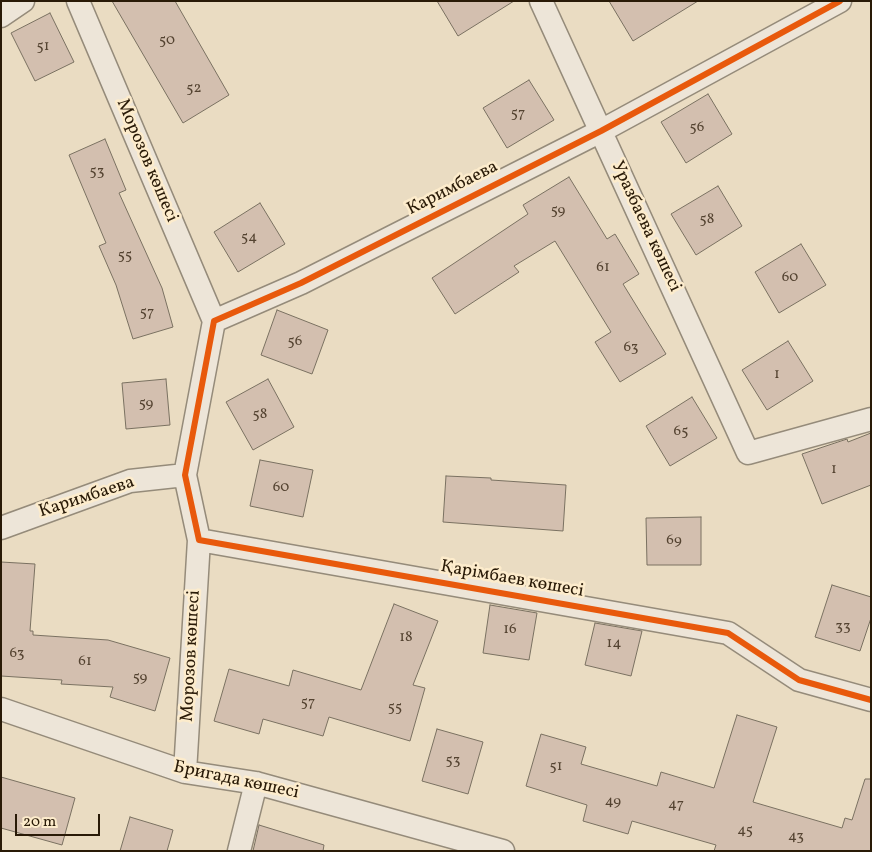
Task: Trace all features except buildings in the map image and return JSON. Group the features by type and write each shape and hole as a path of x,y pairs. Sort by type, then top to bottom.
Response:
{"street":[{"path":"1,16 23,1"},
{"name":"Морозов көшесі","path":"78,1 214,321"},
{"name":"Уразбаева көшесі","path":"541,1 748,453 871,419"},
{"name":"Каримбаева","path":"214,321 302,283 601,131 840,1"},
{"path":"199,540 185,475 214,321"},
{"name":"Каримбаева","path":"1,528 130,481 185,475"},
{"name":"Морозов көшесі","path":"185,772 199,540"},
{"name":"Қарімбаев көшесі","path":"199,540 728,633 799,680 871,700"},
{"name":"Бригада көшесі","path":"1,708 185,772 256,783 503,851"},
{"path":"239,851 256,783"}],"cycle path":[{"path":"840,1 601,131 301,283 214,321 185,475 199,540 728,633 799,680 871,700"}]}
